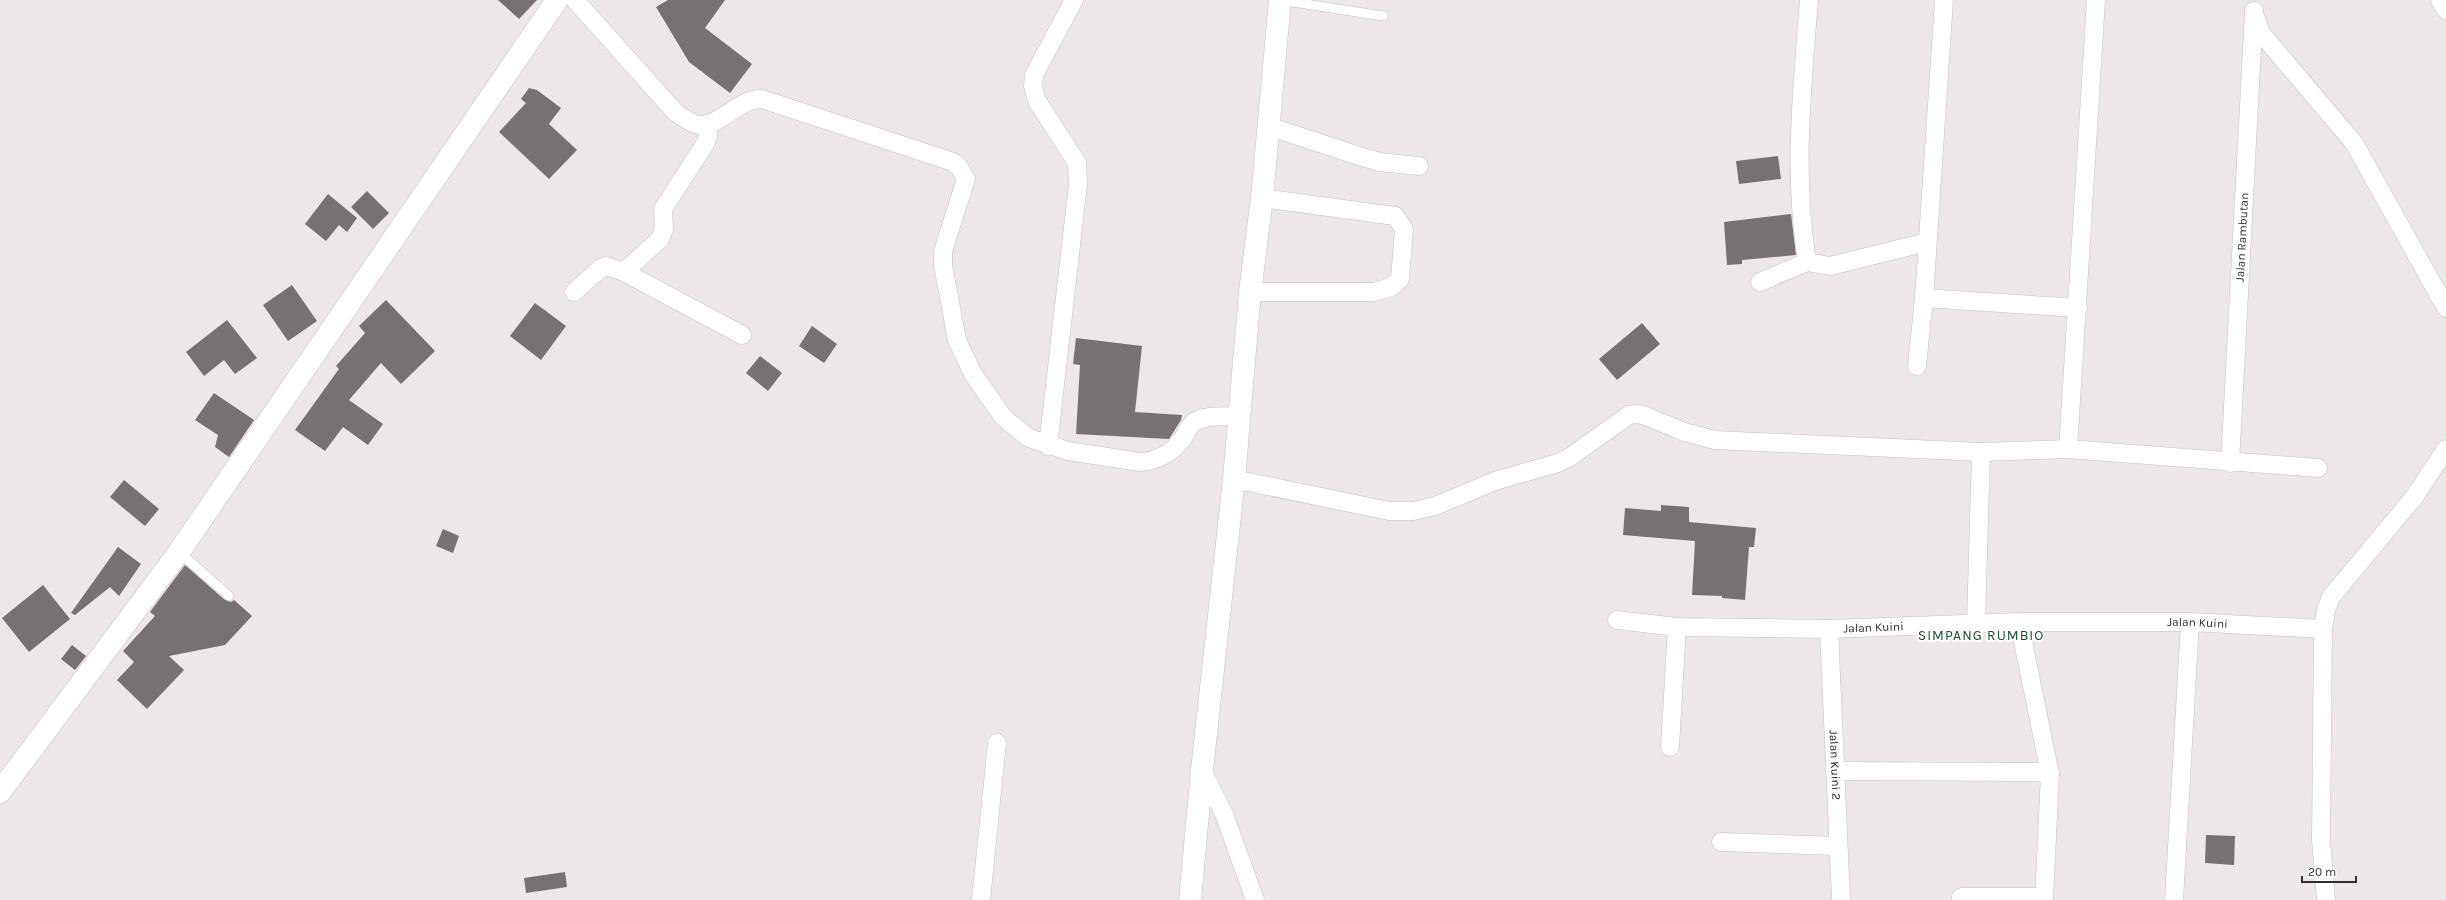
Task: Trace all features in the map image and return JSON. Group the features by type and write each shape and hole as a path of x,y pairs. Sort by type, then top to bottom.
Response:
{"street":[{"path":"0,792 180,552 557,0"},
{"path":"575,0 676,113 698,125 707,124 753,98 762,99 945,159 959,166 966,179 943,252 942,265 957,340 973,374 1004,418 1029,438 1048,446 1140,462 1151,461 1159,458 1180,442 1195,422 1204,418 1239,416"},
{"path":"1048,446 1078,184 1077,163 1037,101 1033,86 1034,75 1074,0"},
{"path":"1190,900 1202,770 1234,479 1250,292 1262,198 1280,0"},
{"path":"1807,262 1802,226 1798,151 1809,0"},
{"path":"1917,366 1924,298 1944,0"},
{"path":"2068,449 2078,308 2096,0"},
{"path":"2440,0 2446,10"},
{"path":"2254,6 2261,33 2354,142 2446,308"},
{"name":"Jalan Rambutan","path":"2230,463 2254,6"},
{"path":"624,272 662,235 664,230 663,209 705,144 708,137 707,124"},
{"path":"1268,126 1366,158 1419,166"},
{"path":"1250,292 1374,292 1391,287 1400,279 1404,229 1395,216 1262,198"},
{"path":"1760,282 1807,262 1830,266 1927,242"},
{"path":"574,292 601,268 606,266 624,272 742,335"},
{"path":"1924,298 2078,308"},
{"path":"1234,479 1389,511 1413,511 1435,506 1495,481 1558,464 1570,458 1628,415 1638,414 1684,432 1716,440 1981,452 2068,449 2230,463 2318,468"},
{"path":"2326,900 2321,840 2323,629 2326,610 2331,597 2415,496 2446,449"},
{"path":"1976,622 1981,452"},
{"name":"Jalan Kuini","path":"1617,620 1677,627 1829,629 1976,622 2190,622 2323,629"},
{"path":"1961,897 2044,898 2050,774 2019,622"},
{"path":"2174,900 2190,622"},
{"path":"1670,747 1677,627"},
{"name":"Jalan Kuini 2","path":"1829,629 1841,900"},
{"path":"981,900 997,743"},
{"path":"1202,770 1226,819 1255,900"},
{"path":"1835,771 2037,772 2050,774"},
{"path":"1721,842 1838,846"}],"lane":[{"path":"1280,0 1383,16"},
{"path":"180,552 229,596"}],"building":[{"path":"498,0 537,0 519,19"},
{"path":"668,0 725,0 705,28 752,64 730,93 689,62 656,7"},
{"path":"529,88 537,90 561,108 549,124 577,150 549,179 499,132 526,103 521,99"},
{"path":"1778,156 1781,179 1739,184 1736,161"},
{"path":"367,191 389,213 373,229 351,207"},
{"path":"328,194 357,218 347,232 339,225 326,241 305,224"},
{"path":"1791,214 1796,255 1742,260 1742,264 1727,265 1724,222"},
{"path":"292,285 317,321 288,341 263,305"},
{"path":"386,300 435,351 401,384 381,363 349,400 383,424 368,445 343,427 325,451 295,430 339,369 336,366 365,333 359,326"},
{"path":"535,303 566,326 541,360 510,336"},
{"path":"227,320 257,358 235,374 224,360 204,376 186,352"},
{"path":"1642,323 1660,344 1617,380 1599,359"},
{"path":"812,326 837,344 824,363 799,346"},
{"path":"1076,338 1142,346 1135,412 1182,415 1181,420 1169,439 1076,434 1080,365 1073,364"},
{"path":"760,356 782,373 768,391 746,373"},
{"path":"214,393 254,420 229,457 215,447 218,435 195,420"},
{"path":"124,480 159,509 145,526 110,497"},
{"path":"1661,505 1689,507 1689,522 1756,528 1754,547 1749,547 1745,600 1722,598 1722,596 1692,595 1695,541 1623,535 1625,508 1661,511"},
{"path":"443,529 459,536 453,553 436,546"},
{"path":"118,547 141,564 119,596 110,587 75,615 71,613"},
{"path":"185,565 225,600 231,602 234,600 252,616 225,645 169,656 184,670 147,709 117,680 134,662 123,651 155,616 150,612"},
{"path":"43,585 70,619 29,652 2,618"},
{"path":"72,645 86,656 75,670 61,659"},
{"path":"2206,835 2235,836 2234,865 2205,863"},
{"path":"565,872 567,887 526,893 524,878"}],"district":[{"name":"SIMPANG RUMBIO","path":"1981,635"}]}
